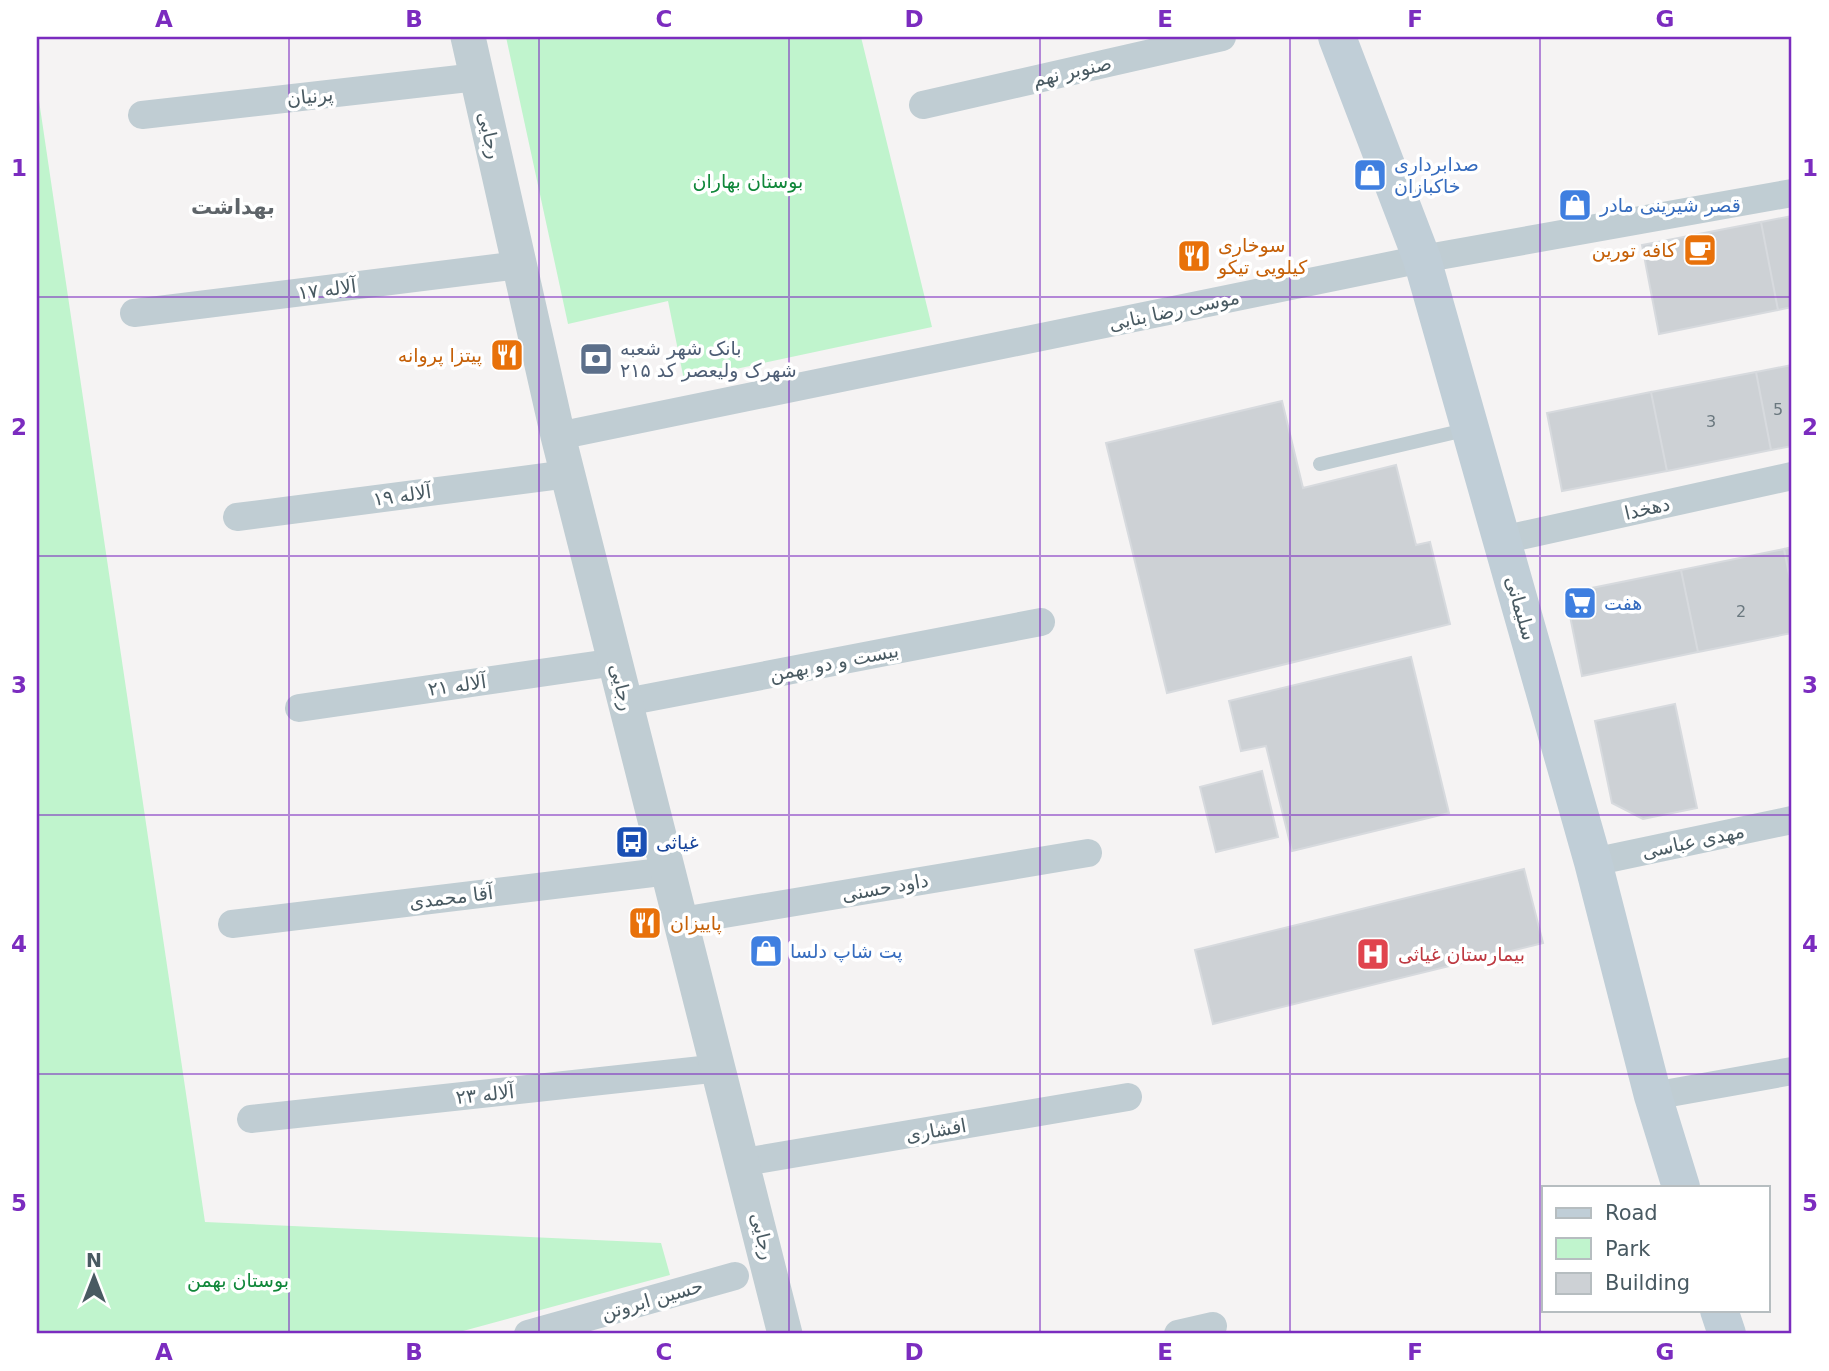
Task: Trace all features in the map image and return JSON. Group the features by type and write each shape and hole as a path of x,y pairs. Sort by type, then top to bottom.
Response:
{"main road":[{"name":"سلیمانی","path":"1337,37 1422,259 1593,862 1653,1096 1681,1186"},
{"path":"1720,1312 1727,1334"}],"street":[{"name":"رجایی","path":"468,37 558,436 720,1068 785,1334"},
{"name":"صنوبر نهم","path":"923,105 1222,37"},
{"name":"پرنیان","path":"142,115 477,77"},
{"name":"موسی رضا بنایی","path":"558,436 1422,259 1792,193"},
{"name":"آلاله ۱۷","path":"134,313 519,265"},
{"name":"آلاله ۱۹","path":"237,517 568,474"},
{"name":"دهخدا","path":"1502,540 1792,476"},
{"name":"بیست و دو بهمن","path":"626,702 1041,622"},
{"name":"آلاله ۲۱","path":"299,708 616,662"},
{"name":"مهدی عباسی","path":"1593,862 1792,820"},
{"name":"داود حسنی","path":"682,921 1088,853"},
{"name":"آقا محمدی","path":"232,924 669,871"},
{"name":"آلاله ۲۳","path":"251,1119 720,1068"},
{"path":"1653,1096 1792,1071"},
{"name":"افشاری","path":"744,1163 1128,1097"},
{"name":"حسین ابروتن","path":"528,1334 735,1276"},
{"path":"1178,1334 1213,1326"}],"lane":[{"path":"1320,464 1470,428"}],"green space":[{"name":"بوستان بهاران","path":"506,37 861,37 932,327 684,380 668,301 568,324"},
{"name":"بوستان بهمن","path":"37,87 205,1222 661,1243 670,1275 452,1334 134,1334 133,1331 122,1334 37,1334"}],"building":[{"path":"1792,216 1792,307 1778,310 1761,222"},
{"path":"1761,222 1778,310 1659,334 1642,245"},
{"path":"1792,365 1792,446 1771,450 1756,372"},
{"path":"1756,372 1771,450 1667,471 1651,392"},
{"path":"1651,392 1667,471 1562,491 1547,413"},
{"path":"1282,401 1303,488 1396,465 1416,545 1430,542 1450,624 1167,693 1106,443"},
{"path":"1792,547 1792,590 1784,549"},
{"path":"1784,549 1792,590 1792,633 1698,652 1681,570"},
{"path":"1681,570 1698,652 1582,676 1569,611 1582,590"},
{"path":"1411,657 1449,813 1292,851 1266,746 1241,751 1229,701"},
{"path":"1675,704 1697,808 1643,819 1612,803 1595,721"},
{"path":"1262,771 1278,837 1216,852 1200,787"},
{"path":"1524,869 1543,943 1213,1024 1195,950"}],"place":[{"name":"صدابرداری خاکبازان","path":"1370,175"},
{"name":"قصر شیرینی مادر","path":"1575,205"},
{"name":"کافه تورین","path":"1700,250"},
{"name":"سوخاری کیلویی تیکو","path":"1194,256"},
{"name":"پیتزا پروانه","path":"507,355"},
{"name":"بانک شهر شعبه شهرک ولیعصر کد ۲۱۵","path":"596,359"},
{"name":"هفت","path":"1580,603"},
{"name":"غیاثی","path":"632,842"},
{"name":"پاییزان","path":"645,923"},
{"name":"پت شاپ دلسا","path":"766,951"},
{"name":"بیمارستان غیاثی","path":"1373,954"}],"district":[{"name":"بهداشت","path":"233,207"}]}
